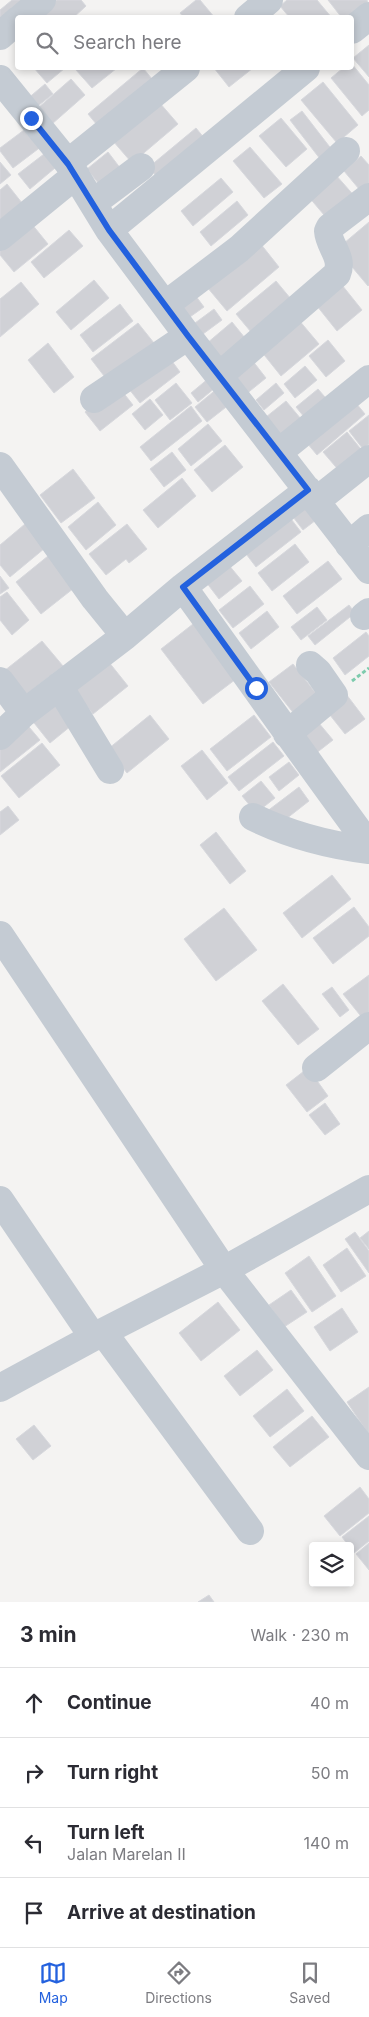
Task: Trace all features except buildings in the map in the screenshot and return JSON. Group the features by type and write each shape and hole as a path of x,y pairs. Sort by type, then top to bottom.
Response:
{"street":[{"path":"24,15 42,0"},
{"path":"252,15 269,0"},
{"path":"354,28 369,16"},
{"path":"0,36 15,23"},
{"path":"0,238 72,169 184,70"},
{"path":"109,230 304,70"},
{"path":"0,79 72,169 109,230 188,336 280,452 312,496 359,537 369,570"},
{"path":"165,305 239,250 346,151"},
{"path":"93,203 141,166"},
{"path":"220,375 337,274 339,260 328,231 330,227 369,196"},
{"path":"94,399 188,336"},
{"path":"280,452 369,379"},
{"path":"0,736 24,713 125,636 183,587 312,496 369,460"},
{"path":"5,483 125,636"},
{"path":"183,587 369,846"},
{"path":"287,734 334,695 318,672 310,665"},
{"path":"0,681 24,713"},
{"path":"59,686 110,770"},
{"path":"253,817 332,846 369,850"},
{"path":"0,935 224,1270 369,1456"},
{"path":"316,1068 369,1026"},
{"path":"0,1388 224,1270 369,1189"},
{"path":"0,1200 98,1335 250,1531"}],"route":[{"path":"31,118 68,164 109,230 188,336 308,490 183,587 256,688"}]}
